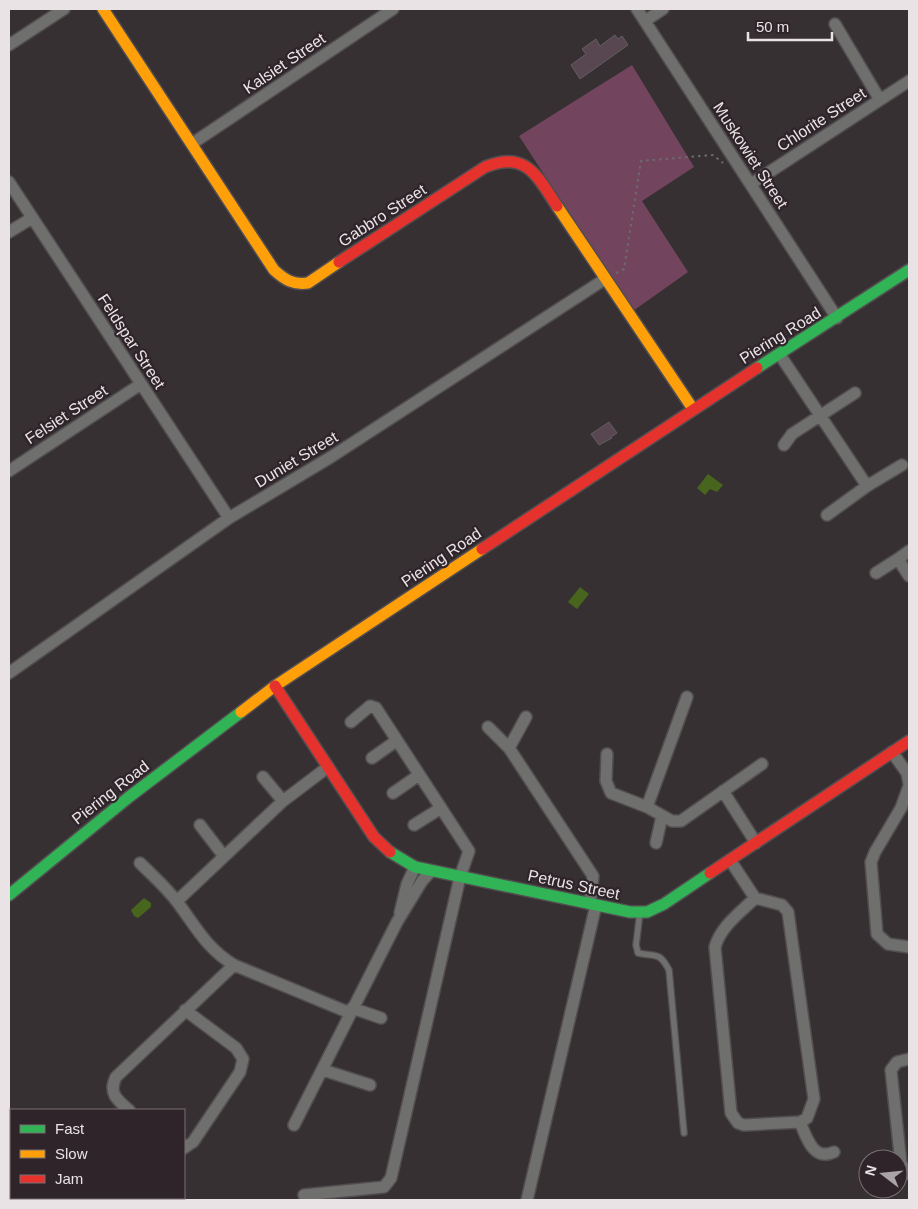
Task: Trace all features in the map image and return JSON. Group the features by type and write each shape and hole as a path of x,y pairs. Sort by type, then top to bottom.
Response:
{"street":[{"path":"9,45 64,9"},
{"name":"Gabbro Street","path":"104,9 274,270 284,279 295,285 308,283 485,167 511,160 523,164 534,172 693,409"},
{"name":"Kalsiet Street","path":"193,143 393,9"},
{"name":"Muskowiet Street","path":"637,9 837,318"},
{"path":"645,21 663,9"},
{"path":"835,24 880,100"},
{"name":"Chlorite Street","path":"751,184 909,81"},
{"name":"Feldspar Street","path":"9,182 230,518"},
{"path":"9,232 32,218"},
{"name":"Piering Road","path":"9,896 129,797 275,686 693,409 780,355 909,270"},
{"name":"Duniet Street","path":"9,673 230,518 331,457 606,279"},
{"path":"780,355 867,486"},
{"name":"Felsiet Street","path":"9,472 141,384"},
{"path":"784,445 792,434 855,393"},
{"path":"827,515 867,486 902,465"},
{"path":"876,573 909,551"},
{"path":"898,559 909,576"},
{"name":"Petrus Street","path":"275,686 383,847 402,862 431,871 640,912 647,912 664,904 909,741"},
{"path":"647,807 687,697"},
{"path":"304,1195 384,1187 390,1178 460,877 469,850 373,707 370,706 351,722"},
{"path":"509,748 526,717"},
{"path":"488,727 509,748 593,876 593,904 528,1200"},
{"path":"372,758 396,741"},
{"path":"892,752 907,773 909,785 901,808 871,862 877,934 888,944 909,947"},
{"path":"607,754 606,782 611,793 647,807 672,821 681,821 762,764"},
{"path":"176,901 223,855 283,801 328,767"},
{"path":"393,793 418,775"},
{"path":"263,777 283,801"},
{"path":"723,791 756,843"},
{"path":"414,825 441,808"},
{"path":"656,843 662,816"},
{"path":"200,825 223,855"},
{"path":"730,860 755,898 782,905 788,912 814,1099 807,1118 800,1122 744,1125 738,1122 731,1113 715,947 718,935 755,898"},
{"path":"140,864 176,901 210,948 234,965 351,1011 381,1018"},
{"path":"397,922 407,884 415,867"},
{"path":"294,1125 397,922 422,881 431,871"},
{"path":"128,1109 113,1095 113,1082 185,1010 234,965"},
{"path":"185,1010 236,1048 243,1059 240,1072 235,1080 193,1142 185,1147"},
{"path":"909,1059 897,1062 891,1070 901,1164 909,1174"},
{"path":"323,1070 370,1085"},
{"path":"800,1122 813,1150 823,1154 834,1152"}],"lane":[{"path":"640,912 636,945 638,954 655,954 663,959 669,970 684,1134"}],"path":[{"path":"606,279 624,269 641,161 713,156 728,167"}],"shaded area":[{"path":"632,65 694,167 642,201 688,272 633,311 519,136"},
{"path":"708,474 723,485 717,492 710,489 705,495 697,488"},
{"path":"580,587 589,594 577,609 568,602"},
{"path":"144,898 151,903 151,907 138,918 134,916 131,910"}],"building":[{"path":"615,35 618,39 622,36 628,45 580,79 571,65 586,54 582,49 596,39 600,46"},
{"path":"609,422 617,433 599,445 591,434"}],"traffic: fast":[{"path":"757,368 909,270"},
{"path":"9,895 129,797 241,712"},
{"path":"390,852 415,867 630,912 647,912 664,904 710,873"}],"traffic: slow":[{"path":"103,9 274,270 290,281 308,283 339,262"},
{"path":"557,206 693,409"},
{"path":"241,712 275,686 482,549"}],"traffic: jam":[{"path":"339,262 485,167 499,163 511,162 521,164 529,169 543,185 557,206"},
{"path":"482,549 757,368"},
{"path":"275,686 374,837 390,852"},
{"path":"710,873 909,741"}]}
